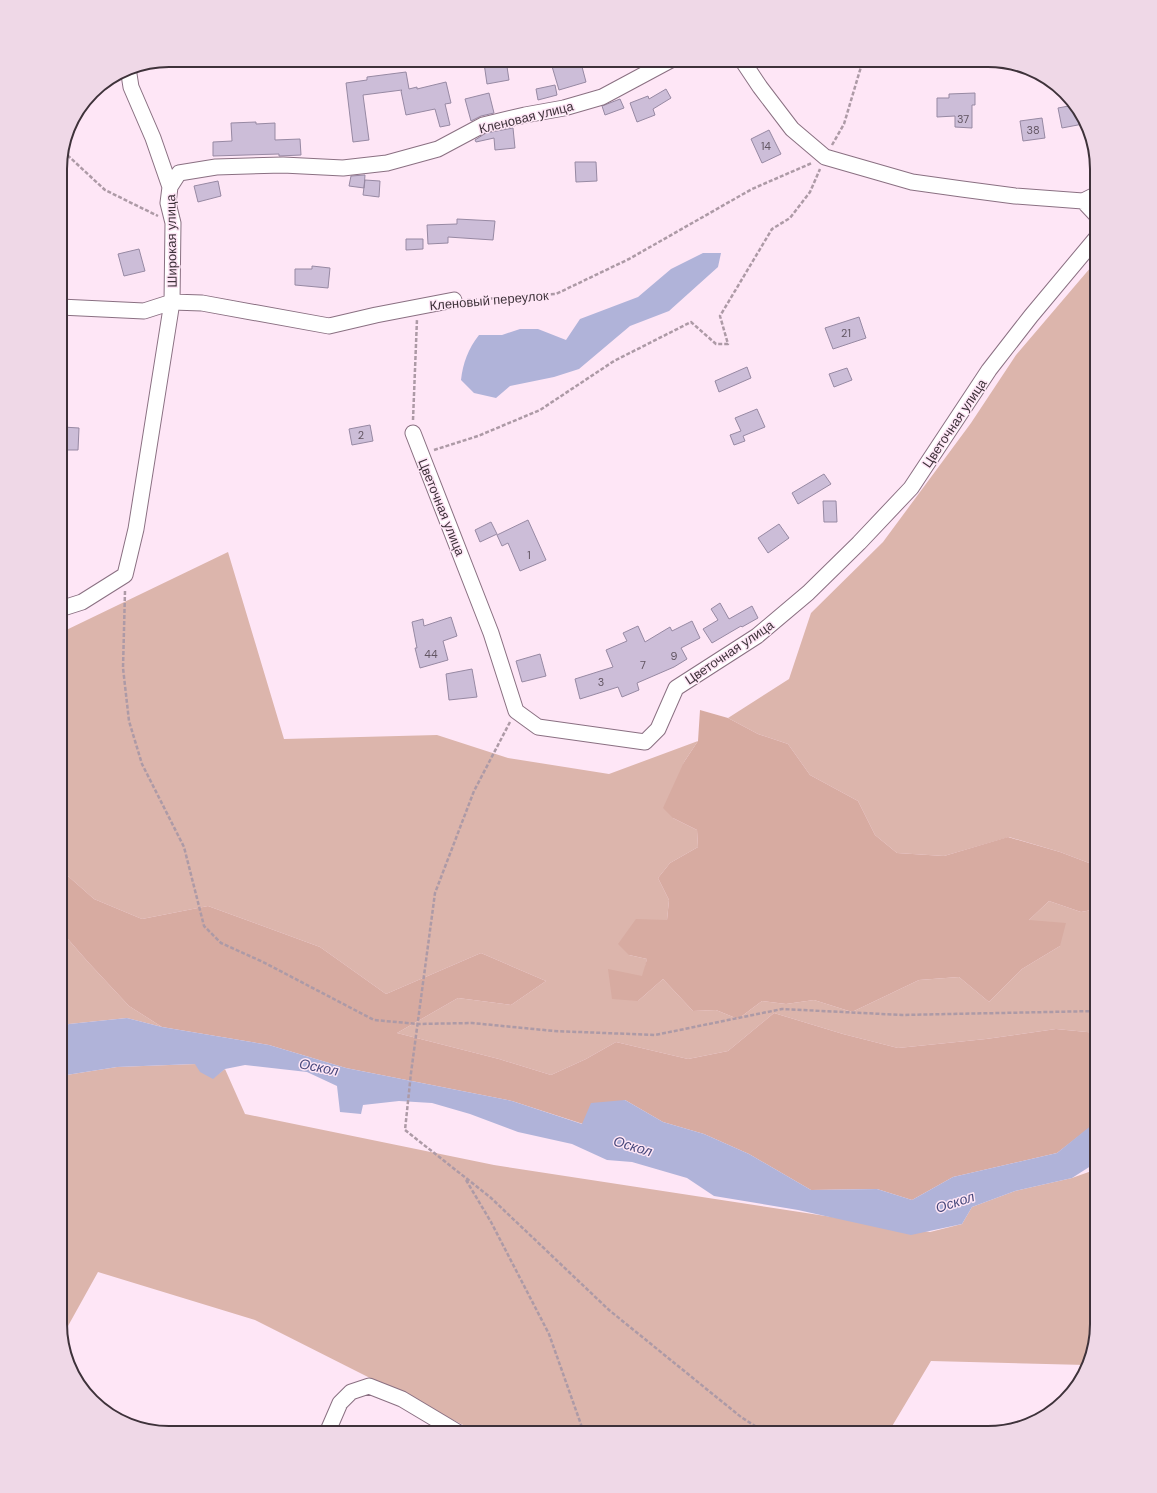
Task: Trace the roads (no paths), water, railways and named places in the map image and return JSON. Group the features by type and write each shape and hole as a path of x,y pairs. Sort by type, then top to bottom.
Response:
{"street":[{"name":"Кленовая улица","path":"170,187 179,173 216,167 283,165 343,168 388,163 438,149 483,125 564,108 602,97 658,67"},
{"path":"747,67 792,129 825,157 912,182 1015,196 1083,201 1090,198"},
{"path":"129,75 131,87 153,138 170,187"},
{"name":"Широкая улица","path":"67,307 144,311 172,302 173,223 168,202 170,187"},
{"path":"1083,201 1090,208"},
{"name":"Цветочная улица","path":"413,433 491,633 516,711 538,727 645,742 658,730 676,688 756,636 808,594 859,543 910,488 989,370 1031,316 1090,245"},
{"name":"Кленовый переулок","path":"172,302 202,303 329,326 454,300"},
{"path":"67,607 82,602 125,575 136,529 172,302"},
{"path":"330,1426 340,1403 351,1392 369,1386 402,1399 447,1426"}],"water":[{"path":"703,253 721,253 718,267 669,311 630,326 579,369 554,377 510,386 496,398 474,393 461,380 467,356 479,335 502,335 520,329 538,329 566,340 580,319 638,297 671,269"},
{"name":"Оскол","path":"127,1018 162,1027 269,1045 346,1068 512,1101 582,1124 591,1103 625,1100 663,1122 704,1134 749,1154 811,1190 877,1189 912,1200 953,1177 1057,1153 1090,1126 1090,1166 1072,1178 1015,1191 972,1207 962,1224 911,1235 798,1210 714,1196 687,1178 632,1162 607,1160 572,1144 518,1132 470,1114 432,1103 399,1101 363,1105 361,1114 340,1112 337,1086 307,1072 245,1065 225,1069 213,1079 200,1072 195,1064 117,1067 67,1075 67,1025"}]}
